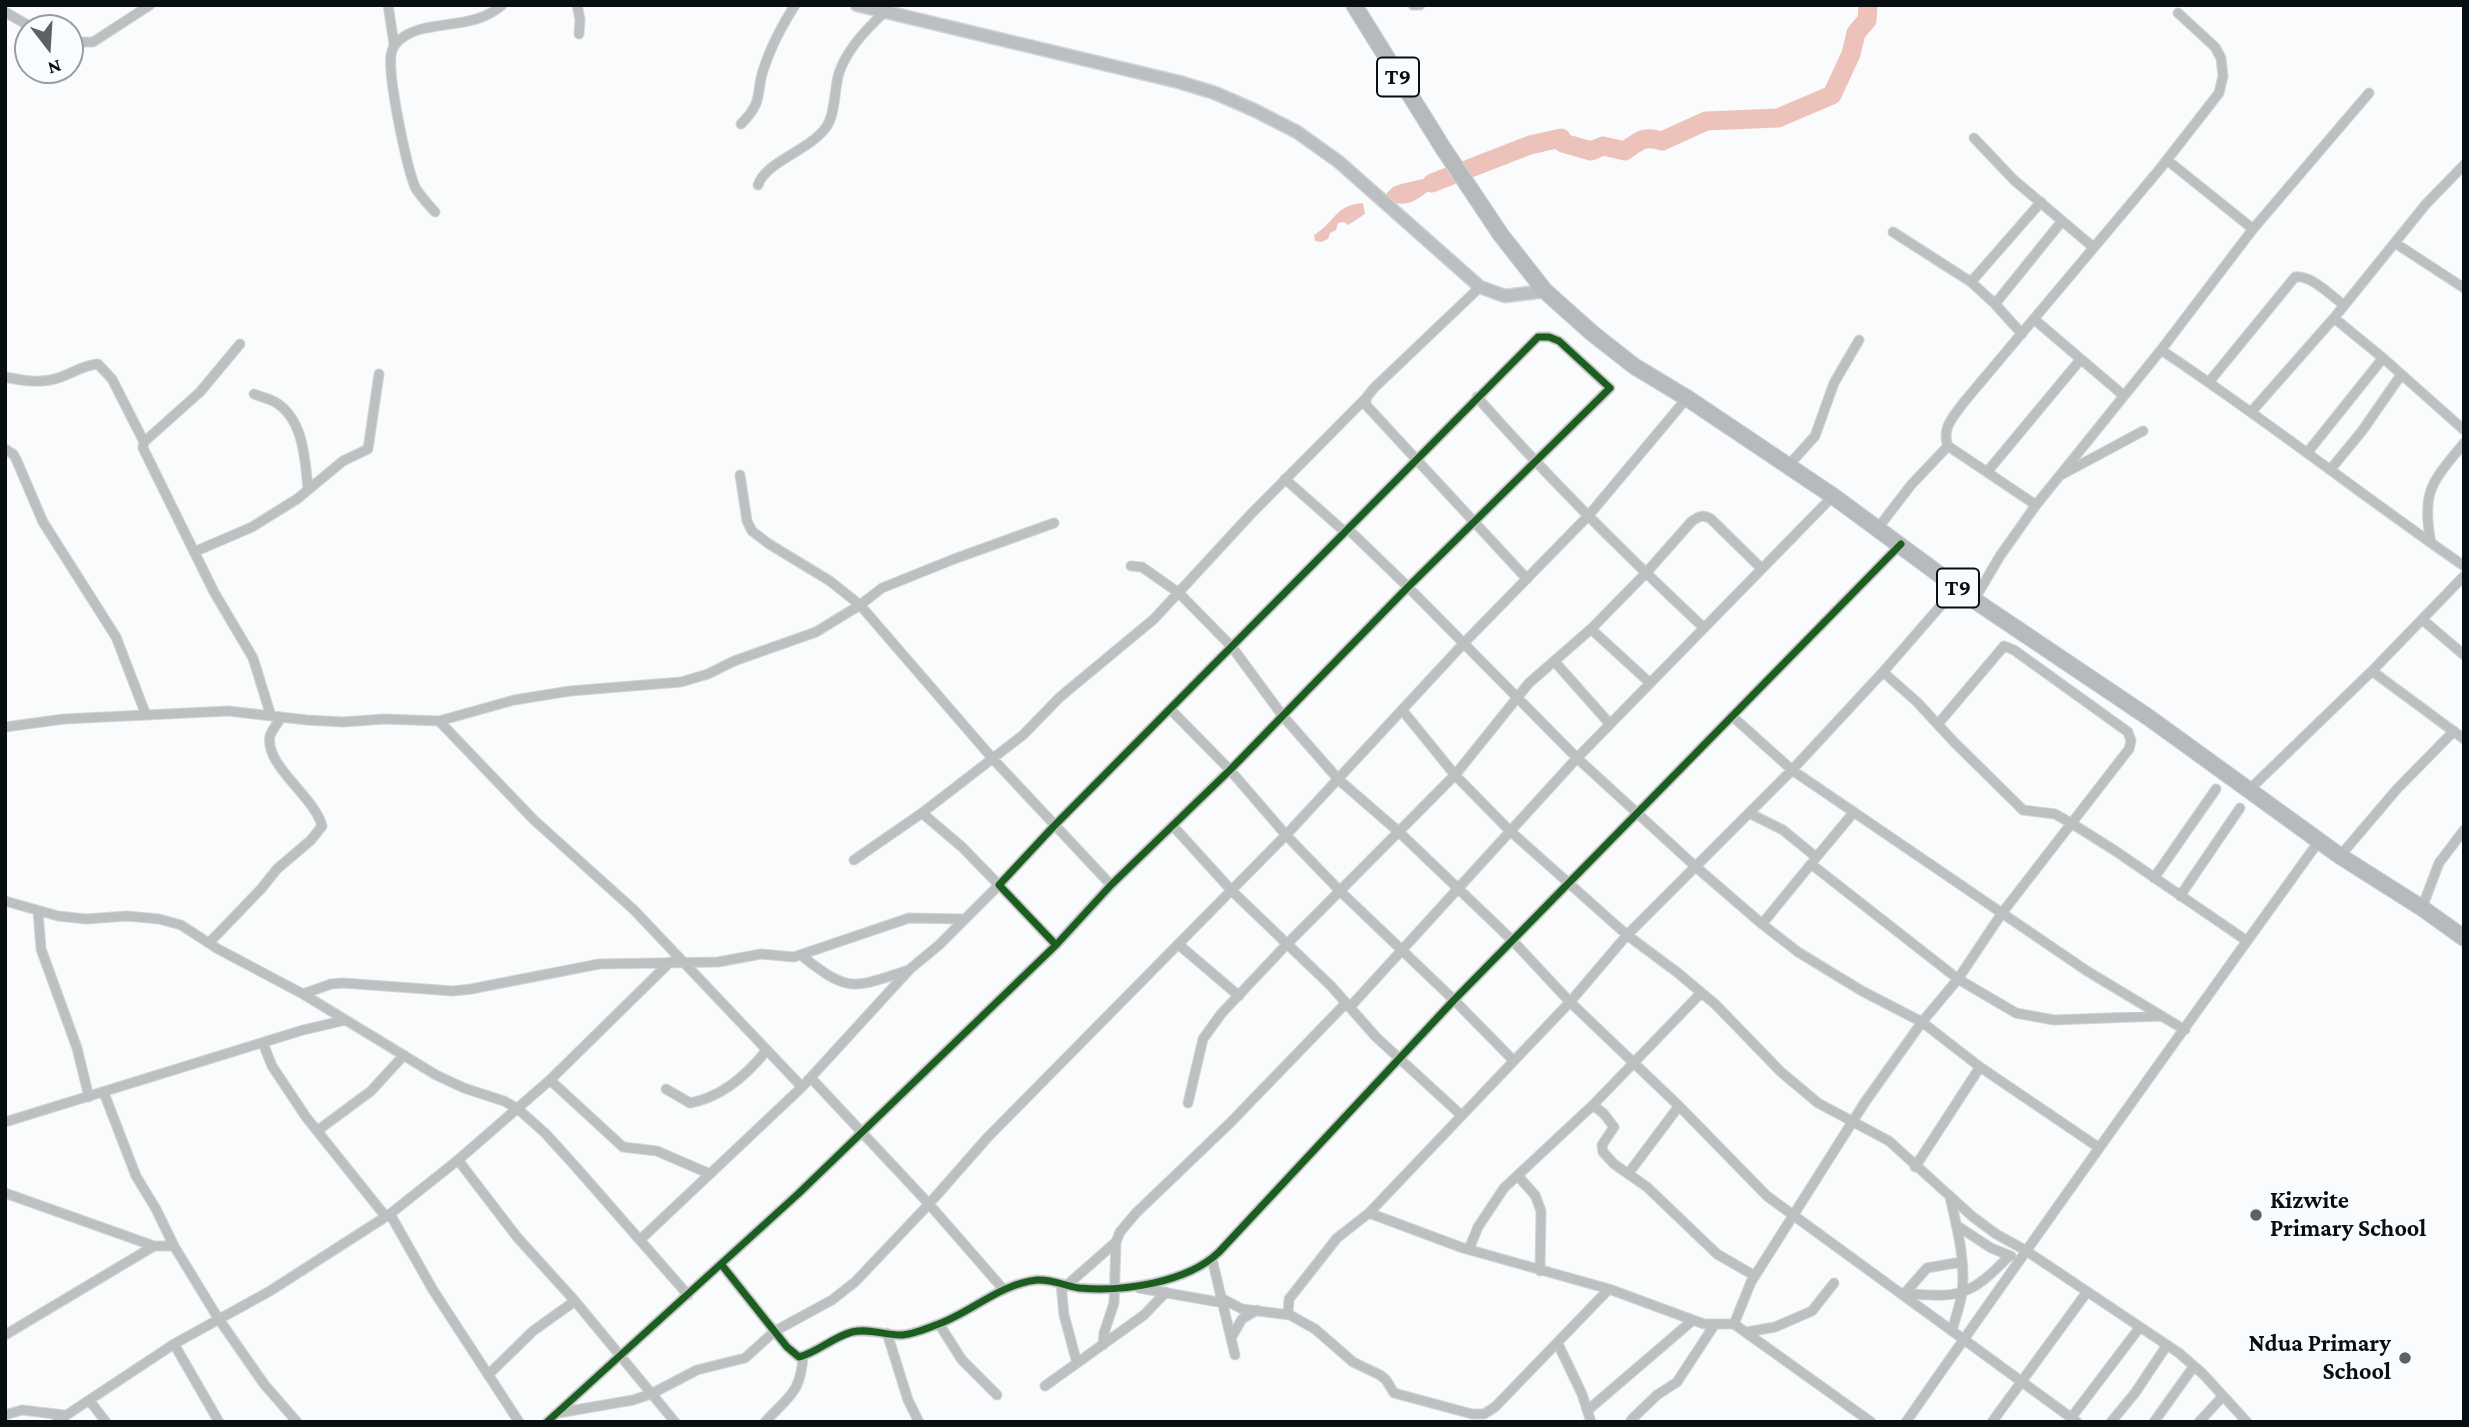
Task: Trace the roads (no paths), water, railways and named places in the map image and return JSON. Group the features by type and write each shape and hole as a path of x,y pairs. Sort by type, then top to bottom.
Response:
{"highway":[{"name":"T9","path":"1354,5 1481,206 1545,291 1634,366 1833,496 1974,600 2250,789 2340,856 2464,938"}],"main road":[{"path":"857,5 1215,93 1297,132 1339,162 1480,287 1505,296 1545,291"}],"street":[{"path":"84,42 93,42 150,5"},
{"path":"388,5 394,44 391,79 407,155 416,187 435,212"},
{"path":"394,44 403,36 417,30 479,18 494,12 502,5"},
{"path":"577,5 579,34"},
{"path":"741,124 758,103 766,62 795,5"},
{"path":"1413,5 1420,5"},
{"path":"758,185 766,170 788,159 812,141 828,124 839,72 844,62 870,26 885,12"},
{"path":"2036,505 1948,446 1945,435 1952,417 2167,160 2219,93 2223,76 2221,58 2215,47 2178,13"},
{"path":"1974,600 2000,556 2036,505 2161,350 2253,229 2369,93"},
{"path":"1974,138 2014,180 2093,247"},
{"path":"2167,160 2253,229"},
{"path":"2252,411 2334,318 2426,204 2464,165"},
{"path":"1971,282 2041,202"},
{"path":"1995,304 2062,221"},
{"path":"1893,232 1971,282 2022,334"},
{"path":"2395,243 2464,288"},
{"path":"2209,382 2295,277 2309,280 2344,305"},
{"path":"854,860 922,813 1023,735 1060,697 1154,620 1383,379 1480,287"},
{"path":"2334,318 2464,430"},
{"path":"2035,320 2123,395"},
{"path":"547,1422 861,1134 1056,945 1111,885 1230,771 1408,587 1611,388 1559,341 1538,337 1054,826 999,885 910,969 811,1078 641,1239"},
{"path":"1788,466 1815,436 1834,383 1859,340"},
{"path":"144,442 200,392 240,344"},
{"path":"2161,350 2252,411 2464,566"},
{"path":"2307,453 2383,358"},
{"path":"1987,472 2081,359"},
{"path":"5,377 38,382 98,364 112,379 144,442 144,454 236,632 256,664 276,717 270,735 277,763 308,799 321,826 311,840 277,869 209,943"},
{"path":"194,552 252,527 309,489 343,461 368,449 379,374"},
{"path":"2330,470 2376,413 2401,375"},
{"path":"254,394 277,403 297,429 304,447 309,489"},
{"path":"1477,397 1534,462 1704,628"},
{"path":"1366,398 1366,405 1527,579"},
{"path":"556,1414 633,1400 651,1394 697,1370 744,1358 775,1331 832,1300 855,1282 987,1138 1232,891 1339,780 1464,643 1589,515 1686,398"},
{"path":"2058,477 2143,431"},
{"path":"2431,543 2427,523 2431,486 2464,443"},
{"path":"1878,528 1911,485 1948,446"},
{"path":"5,449 16,459 43,523 116,637 146,715"},
{"path":"740,475 747,521 752,531 830,581 860,605 993,759 1111,885"},
{"path":"1286,479 1408,587 1577,758 1762,925 1798,952 1862,991 1922,1022 1980,1067 2098,1147"},
{"path":"1103,1345 1104,1333 1113,1310 1116,1242 1120,1232 1136,1213 1403,950 1577,758 1833,496"},
{"path":"1188,1103 1203,1039 1221,1014 1455,775 1529,683 1591,629 1691,522 1698,516 1706,516 1762,569"},
{"path":"5,727 64,719 228,711 343,722 384,719 439,721 514,700 570,691 665,685 694,679 758,652 816,632 882,588 1054,523"},
{"path":"1137,1287 1195,1269 1212,1259 1454,1000 1901,544"},
{"path":"1131,566 1142,567 1179,593 1232,646 1282,715 1339,780 1458,888 1767,1196 1794,1217 2074,1420 2140,1327"},
{"path":"2250,789 2372,671 2464,576"},
{"path":"1231,1338 1242,1319 1289,1300 1337,1238 1369,1213 1570,1002 1627,935 1792,770 1957,587"},
{"path":"2423,620 2464,655"},
{"path":"1591,629 1650,683"},
{"path":"1734,1324 1755,1276 1794,1217 1839,1140 1922,1022 1958,979 2002,913 2129,748 2131,740 2128,732 2014,650 2004,646 1938,724"},
{"path":"1555,662 1610,724"},
{"path":"2372,671 2464,739"},
{"path":"1883,672 1917,702 2007,797 2023,810 2055,814 2071,823 2247,941"},
{"path":"1170,709 1341,892 1513,1060"},
{"path":"1403,710 1455,775 1509,830 1627,935 1701,993 1781,1072 1818,1103 1889,1141 1914,1167 2023,1254 2167,1345 2194,1366 2247,1422"},
{"path":"1732,716 1792,770 2087,971 2185,1030"},
{"path":"439,721 534,820 607,884 686,961 766,1051 802,1087"},
{"path":"2340,856 2389,798 2454,731"},
{"path":"2154,878 2216,789"},
{"path":"2180,896 2240,808"},
{"path":"1762,925 1854,812"},
{"path":"922,813 962,847 1056,945"},
{"path":"1749,813 1783,830 1813,861 1958,979 2016,1013 2032,1018 2084,1020 2161,1016"},
{"path":"1172,826 1232,891 1348,1005 1376,1037 1461,1115"},
{"path":"2422,908 2440,863 2464,830"},
{"path":"1906,1422 2098,1147 2319,841"},
{"path":"5,901 58,916 86,919 128,916 159,919 181,925 218,949 303,994 436,1075 518,1109 545,1133 688,1295"},
{"path":"38,911 41,949 77,1048 89,1097"},
{"path":"303,994 331,984 343,983 438,990 471,989 599,964 718,962 761,954 794,957 909,918 931,916 963,919"},
{"path":"1178,944 1239,996"},
{"path":"802,956 826,974 847,985 874,981 910,969"},
{"path":"8,1411 22,1410 60,1418 174,1344 270,1291 388,1216 518,1109 670,962"},
{"path":"1469,1249 1491,1205 1701,993"},
{"path":"5,1122 263,1042 346,1020"},
{"path":"263,1042 272,1066 317,1131 388,1216 519,1422"},
{"path":"666,1089 690,1103 715,1096 747,1072 766,1051"},
{"path":"317,1131 371,1091 404,1055"},
{"path":"1914,1167 1980,1067"},
{"path":"811,1078 929,1204 1004,1290"},
{"path":"550,1080 623,1147 657,1151 710,1174"},
{"path":"104,1093 136,1176 174,1246 218,1318 264,1384 297,1422"},
{"path":"1592,1105 1604,1114 1614,1127 1602,1145 1603,1152 1614,1164 1647,1187 1717,1254 1755,1276"},
{"path":"1628,1174 1679,1106"},
{"path":"458,1160 517,1237 575,1301 675,1422"},
{"path":"1518,1176 1535,1195 1541,1212 1540,1271"},
{"path":"5,1193 154,1246 174,1246"},
{"path":"1950,1197 1961,1262 1962,1294 1952,1331"},
{"path":"1369,1213 1469,1249 1609,1289 1693,1320 1734,1324 1871,1422"},
{"path":"1956,1225 1991,1248 2009,1256 2023,1254"},
{"path":"1063,1285 1116,1242"},
{"path":"5,1335 154,1246"},
{"path":"1902,1293 1950,1296 1962,1294 1994,1271 2009,1256"},
{"path":"1212,1259 1235,1355"},
{"path":"1902,1293 1927,1268 1961,1262"},
{"path":"721,1264 794,1354 803,1356 854,1332 905,1335 939,1324 1004,1290 1039,1280 1082,1288 1137,1287 1223,1301 1242,1309 1288,1314 1315,1329 1353,1362 1380,1375 1394,1393 1472,1414 1484,1414 1495,1407 1609,1289"},
{"path":"1747,1332 1775,1327 1812,1311 1834,1283"},
{"path":"1063,1285 1064,1315 1077,1363"},
{"path":"1045,1386 1144,1315 1166,1292"},
{"path":"1992,1422 2087,1292"},
{"path":"1288,1314 1289,1300"},
{"path":"488,1375 533,1331 575,1301"},
{"path":"1588,1410 1693,1320"},
{"path":"939,1324 962,1360 998,1395"},
{"path":"1631,1420 1657,1395 1676,1382 1715,1324"},
{"path":"887,1333 908,1400 919,1422"},
{"path":"174,1344 219,1422"},
{"path":"1558,1344 1591,1422"},
{"path":"2111,1422 2135,1393 2167,1345"},
{"path":"765,1422 798,1386 803,1356"},
{"path":"2154,1422 2194,1366"},
{"path":"2199,1422 2223,1396"},
{"path":"89,1400 106,1422"}],"waterway":[{"path":"1432,183 1530,145 1561,138 1563,143 1591,151 1603,146 1625,151 1642,140 1662,141 1706,121 1778,118 1832,95 1851,54 1856,33 1867,20 1868,5"}],"place":[{"name":"Kizwite Primary School","path":"2256,1215"},
{"name":"Ndua Primary School","path":"2405,1358"}]}
